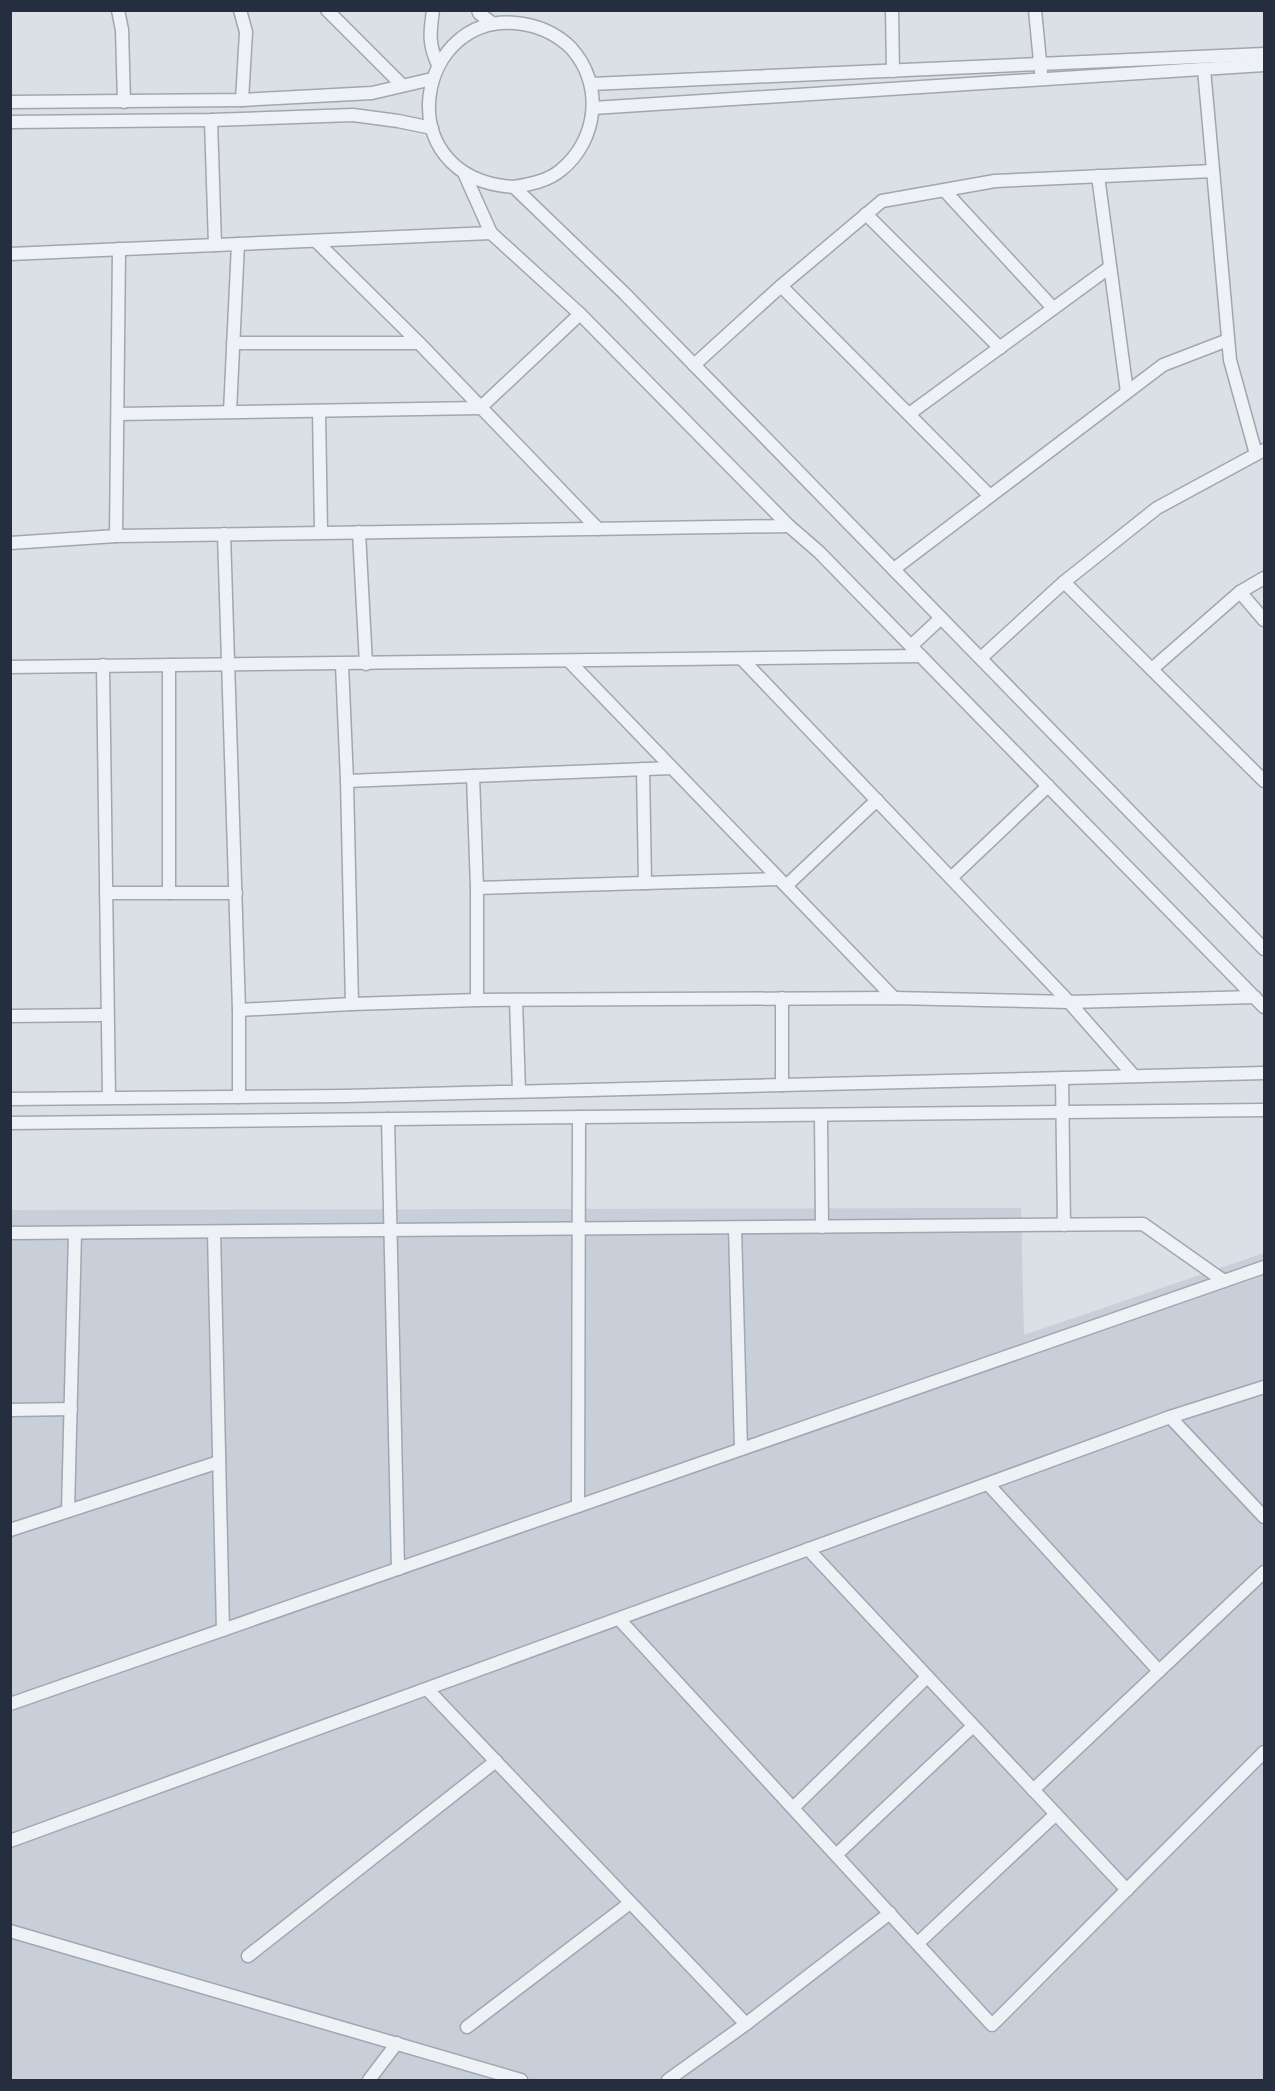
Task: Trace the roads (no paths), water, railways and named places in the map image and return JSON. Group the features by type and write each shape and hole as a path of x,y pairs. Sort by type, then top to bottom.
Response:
{"street":[{"path":"118,10 122,30 124,102"},
{"path":"240,10 246,32 242,100"},
{"path":"327,10 402,86"},
{"path":"433,10 429,38 431,50 438,65"},
{"path":"478,10 493,24"},
{"path":"892,10 893,71"},
{"path":"1035,10 1042,79"},
{"path":"514,22 535,26 554,34 577,56 591,84 594,108 589,132 577,153 560,171 538,182 514,187 488,183 464,172 442,151 432,128 428,101 432,79 438,65 452,46 471,32 493,24 514,22"},
{"path":"591,84 1264,54"},
{"path":"594,108 1264,65"},
{"path":"981,658 1064,582 1157,508 1260,452 1230,360 1204,69"},
{"path":"10,102 242,100 372,93 432,79"},
{"path":"10,122 353,116 398,121 432,128"},
{"path":"211,120 215,245"},
{"path":"694,365 781,286 882,201 995,181 1213,171"},
{"path":"464,172 491,233 580,314 789,526 819,552 1264,1007"},
{"path":"1098,176 1127,392"},
{"path":"514,187 624,293 1264,949"},
{"path":"944,190 1053,308"},
{"path":"866,214 1000,348"},
{"path":"10,254 491,233"},
{"path":"316,241 419,343 598,529"},
{"path":"230,412 238,244"},
{"path":"116,536 119,249"},
{"path":"909,414 1110,267"},
{"path":"781,286 990,496"},
{"path":"118,414 480,408 580,314"},
{"path":"894,569 1163,365 1228,340"},
{"path":"233,343 419,343"},
{"path":"319,411 321,532"},
{"path":"10,543 116,536 789,526"},
{"path":"358,532 366,664"},
{"path":"224,534 236,893 239,1097"},
{"path":"1152,669 1240,592 1264,578"},
{"path":"1064,582 1264,781"},
{"path":"1240,592 1264,621"},
{"path":"911,646 941,618"},
{"path":"10,667 921,656"},
{"path":"742,658 1069,1002 1134,1076"},
{"path":"570,661 894,998"},
{"path":"342,664 352,1004"},
{"path":"103,665 109,1098"},
{"path":"169,665 169,893"},
{"path":"347,781 672,768"},
{"path":"643,769 645,883"},
{"path":"473,776 477,888 477,1000"},
{"path":"951,878 1048,786"},
{"path":"477,888 782,882 877,800"},
{"path":"106,893 236,893"},
{"path":"239,1010 477,1000 894,998 1069,1002 1255,997"},
{"path":"782,999 782,1085"},
{"path":"516,1000 519,1091"},
{"path":"10,1016 107,1015"},
{"path":"10,1099 239,1097 1264,1073"},
{"path":"1062,1078 1064,1225"},
{"path":"10,1123 1264,1110"},
{"path":"821,1114 822,1227"},
{"path":"578,1506 579,1117"},
{"path":"388,1119 398,1569"},
{"path":"10,1233 1143,1224 1224,1281"},
{"path":"735,1228 741,1449"},
{"path":"214,1232 223,1630"},
{"path":"68,1511 75,1233"},
{"path":"10,1704 1264,1267"},
{"path":"10,1841 1170,1417 1264,1386"},
{"path":"10,1410 70,1409"},
{"path":"1170,1417 1264,1517"},
{"path":"10,1530 219,1462"},
{"path":"987,1484 1160,1671"},
{"path":"808,1549 972,1727 1127,1890"},
{"path":"1033,1790 1264,1572"},
{"path":"619,1618 992,2025 1264,1752"},
{"path":"793,1808 927,1677"},
{"path":"427,1689 746,2024"},
{"path":"836,1855 972,1727"},
{"path":"248,1956 496,1761"},
{"path":"918,1943 1056,1814"},
{"path":"467,2027 630,1903"},
{"path":"668,2080 746,2024 890,1913"},
{"path":"10,1931 521,2080"},
{"path":"369,2080 396,2043"}]}
